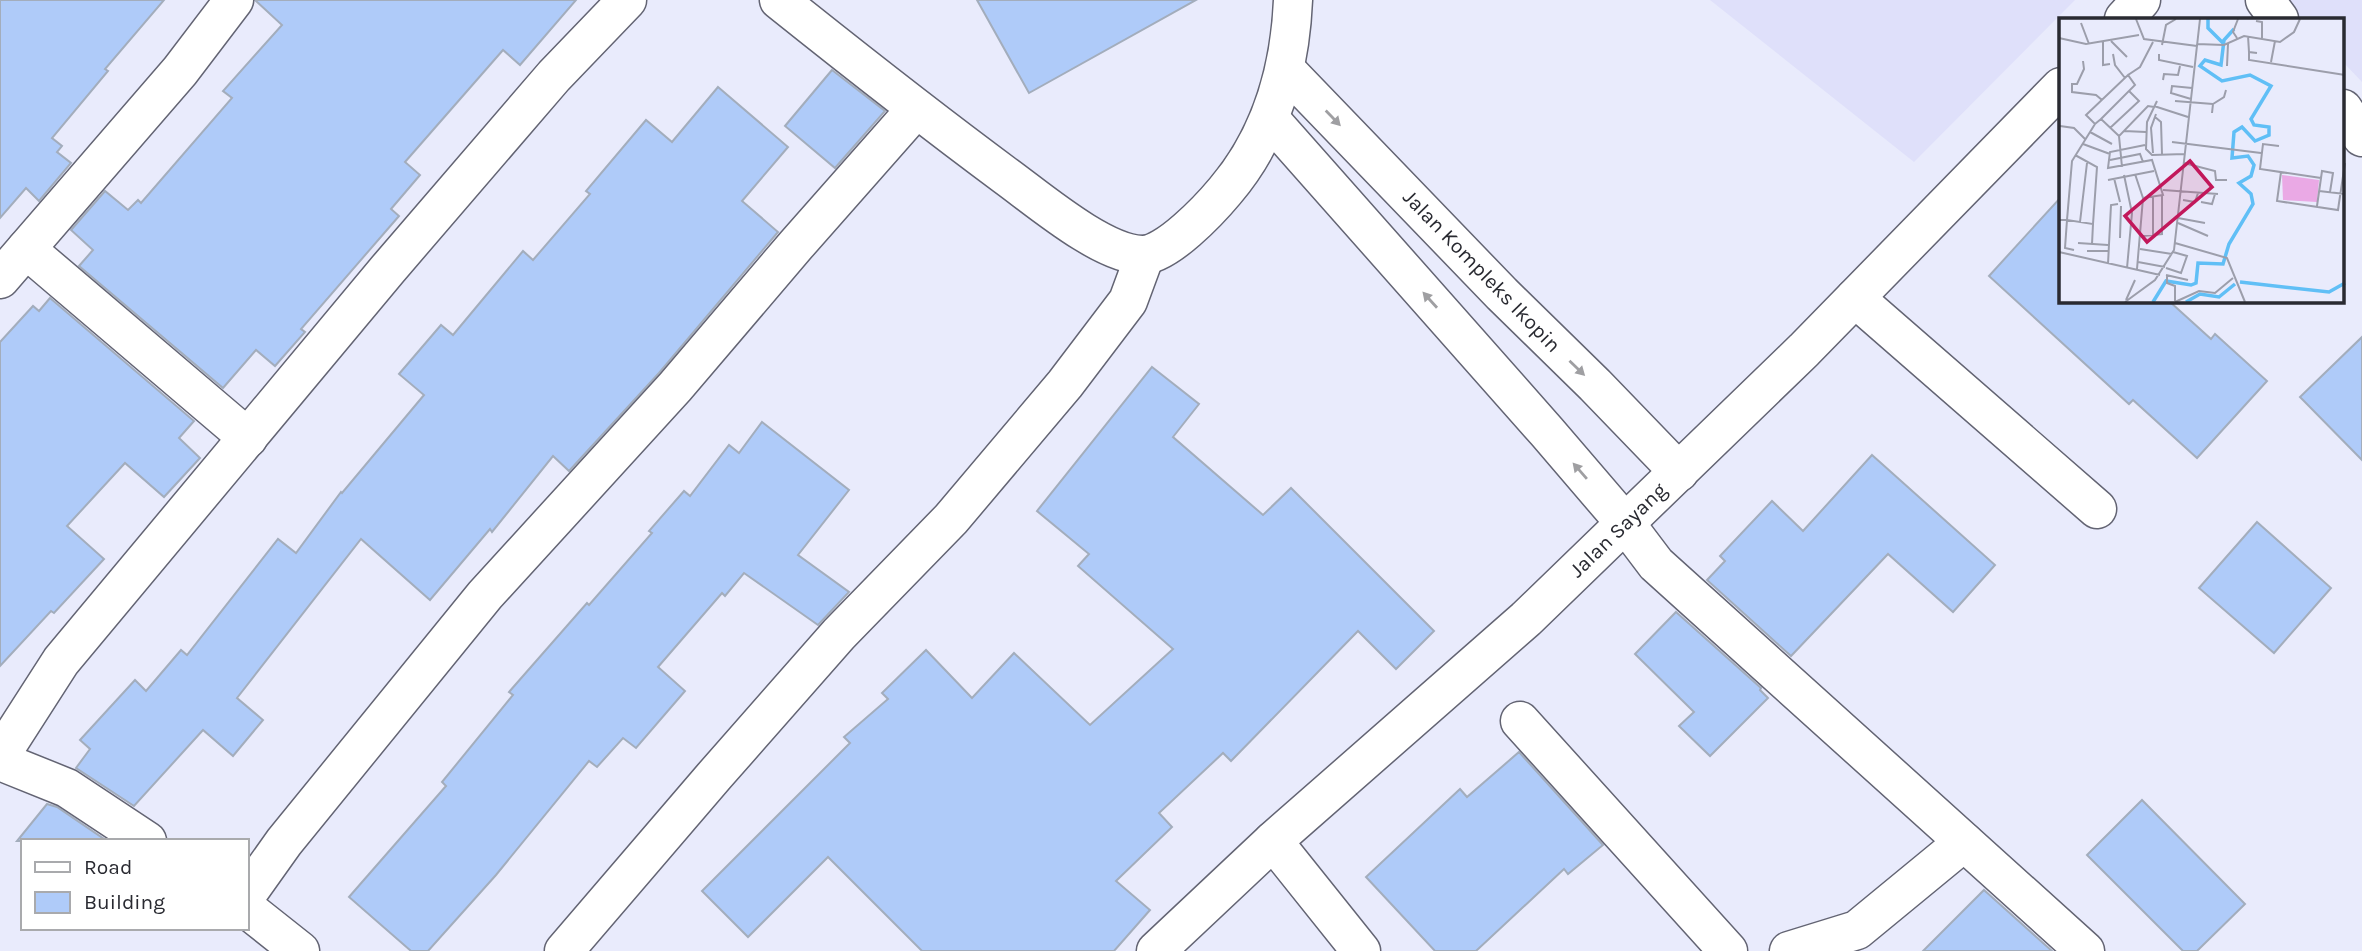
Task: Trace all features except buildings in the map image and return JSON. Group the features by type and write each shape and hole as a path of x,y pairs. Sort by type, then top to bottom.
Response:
{"street":[{"path":"0,279 180,71 234,0"},
{"path":"0,756 61,661 554,76 627,0"},
{"path":"779,0 916,109 1098,241 1145,256 1168,245 1196,222 1254,153 1277,95 1292,27 1293,0"},
{"path":"2125,18 2141,0"},
{"path":"2265,0 2277,18"},
{"name":"Jalan Sayang","path":"1156,951 1273,841 1526,619 1855,298 2059,89"},
{"path":"1277,95 1656,564 2085,951"},
{"name":"Jalan Kompleks Ikopin","path":"1277,95 1502,294 1679,472"},
{"path":"248,893 284,842 485,595 676,387 916,109"},
{"path":"2344,111 2362,136"},
{"path":"26,249 248,438"},
{"path":"564,951 741,744 839,634 951,519 1065,384 1128,301 1145,256"},
{"path":"1855,298 2097,509"},
{"path":"1520,721 1728,951"},
{"path":"0,761 67,788 144,839"},
{"path":"1273,841 1361,951"},
{"path":"1789,951 1857,930 1964,842"},
{"path":"248,910 300,951"}],"shaded area":[{"path":"1710,0 2075,0 1914,162"},
{"path":"2284,0 2362,0 2362,82 2344,63 2344,18 2301,18"}]}
